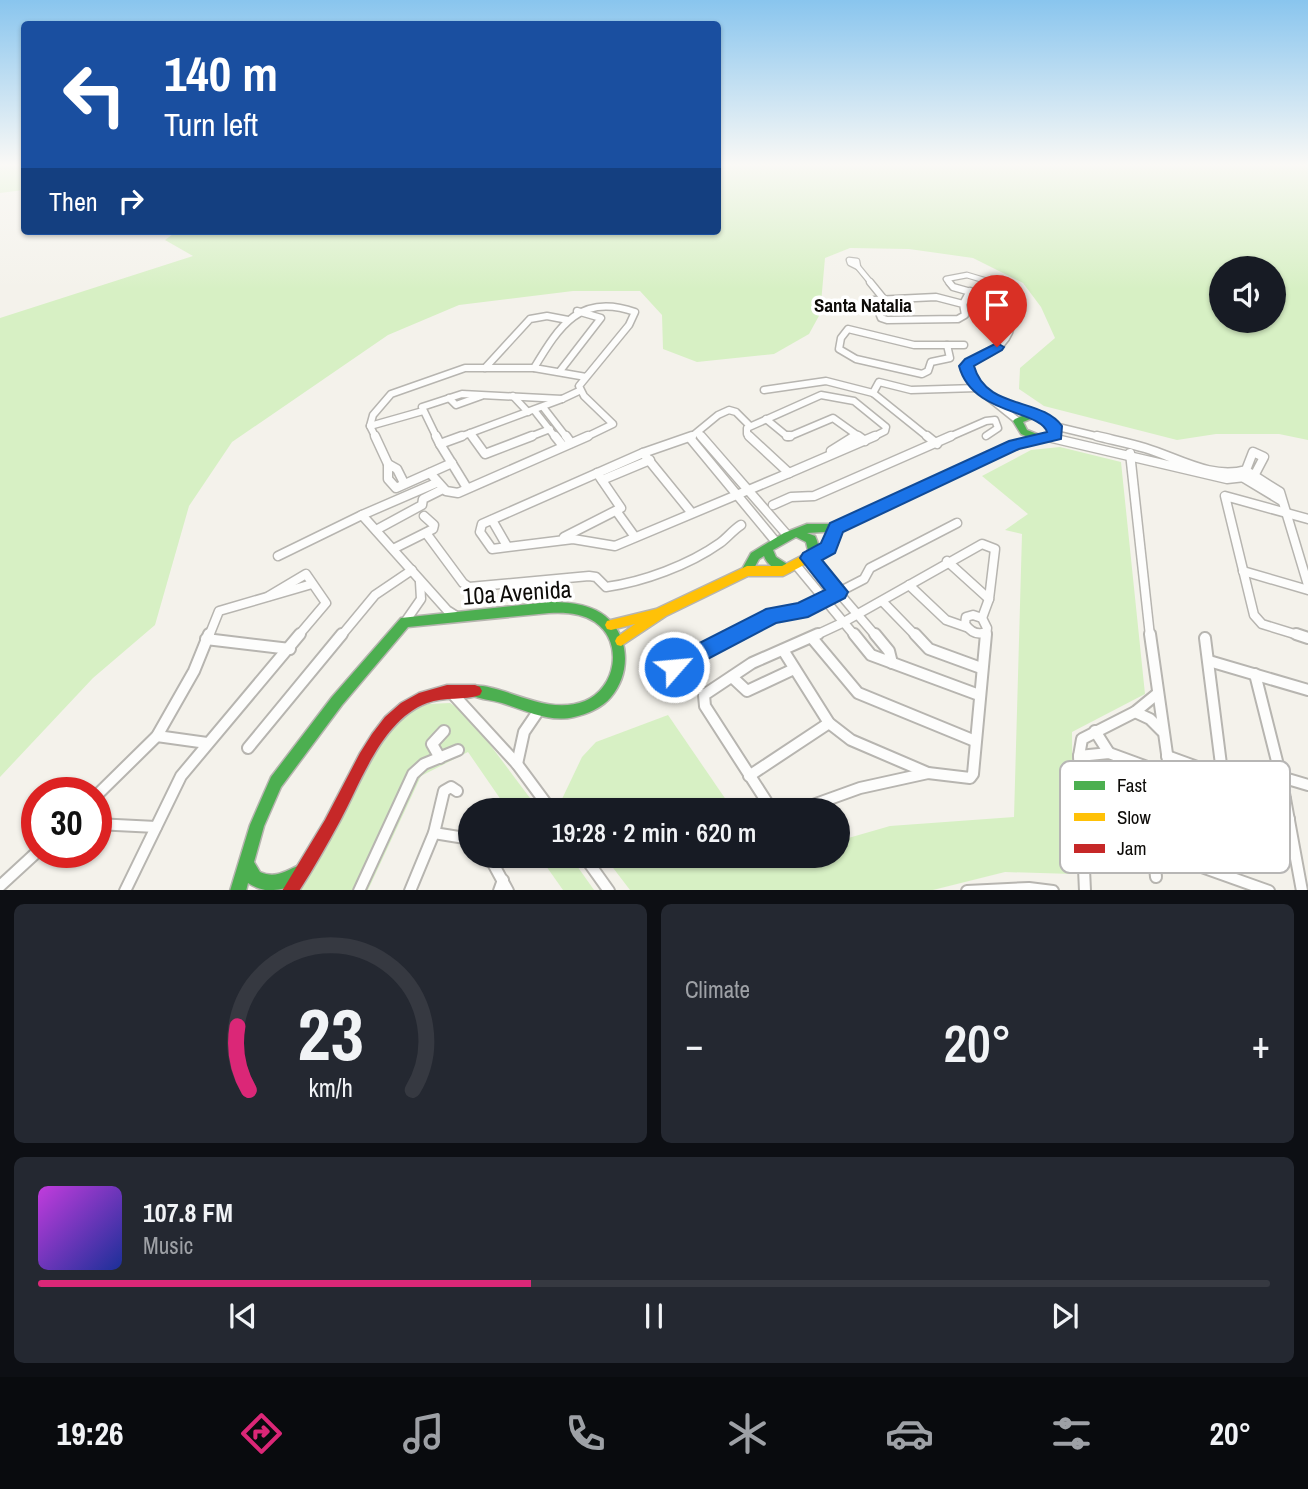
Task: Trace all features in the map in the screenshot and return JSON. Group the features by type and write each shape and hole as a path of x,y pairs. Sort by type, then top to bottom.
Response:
{"street":[{"path":"858,267 886,298"},
{"path":"992,299 1001,287 989,281 960,275 946,279 949,285 992,299 1009,322 1012,331 997,347 966,366 970,379 977,388 996,402 1024,432 1036,438"},
{"path":"951,300 959,289"},
{"path":"881,318 958,319 965,315 963,304 970,292"},
{"path":"874,335 881,318 874,300 932,297 963,304"},
{"path":"534,368 546,348 576,311 600,305 632,310 635,315 579,386 579,391"},
{"path":"559,371 601,318 576,311"},
{"path":"485,368 530,319 547,316 568,320"},
{"path":"947,345 950,358 931,362 928,371 922,373 856,359 839,349 841,338 848,329 914,345 947,345 964,345"},
{"path":"452,463 400,487 391,486 387,475 388,464 370,426 373,415 397,390 457,370 534,368 586,377"},
{"path":"764,390 822,381 873,393 937,444"},
{"path":"873,393 878,383 911,390 977,388"},
{"path":"440,444 579,391"},
{"path":"429,473 439,486 454,494 612,424 579,391"},
{"path":"467,488 440,444 422,407 461,394 563,399"},
{"path":"650,460 492,520 480,527 485,541 492,549 579,539 615,546 691,512 736,495 748,489 789,473 865,441 885,431 886,427 858,404 821,395 745,430 789,473"},
{"path":"513,396 567,445"},
{"path":"996,402 1046,419 1054,426 1179,458 1212,472 1237,474 1282,501"},
{"path":"542,407 567,445"},
{"path":"600,477 643,453 690,438 718,415 729,410 736,412 750,426"},
{"path":"370,426 423,411"},
{"path":"373,415 391,420"},
{"path":"1015,445 1018,423 1025,416 1032,415"},
{"path":"766,419 788,437 834,418 865,441"},
{"path":"773,505 791,497 814,496 995,419 998,428 986,436"},
{"path":"1052,438 1056,433 1054,426"},
{"path":"470,433 485,454 550,429"},
{"path":"698,433 792,534 811,539 812,557 888,651 892,663"},
{"path":"810,464 857,435"},
{"path":"690,438 772,545 771,560 792,567 825,599 871,656 979,695"},
{"path":"747,571 755,556 792,534 807,528 836,528 1015,445 1036,438 1052,438 1215,478 1245,479 1254,475 1264,457 1262,454 1253,452 1246,470 1237,474"},
{"path":"1129,444 1157,694 1168,761"},
{"path":"643,453 691,512"},
{"path":"388,464 397,469 404,483"},
{"path":"1246,470 1279,492 1308,585"},
{"path":"558,540 617,512 621,505 600,477"},
{"path":"278,556 362,515 420,496 439,486"},
{"path":"376,530 422,505 420,496"},
{"path":"1308,519 1225,496 1256,619 1262,624 1308,638"},
{"path":"617,512 635,537"},
{"path":"362,515 447,610 460,618"},
{"path":"393,549 433,529 434,525 424,516"},
{"path":"492,520 507,546"},
{"path":"674,667 773,615 795,613 839,592 864,579 870,568 957,523"},
{"path":"426,533 463,583 469,587 589,576 596,577 606,587 620,587 720,544 741,526"},
{"path":"621,641 662,612 747,571 792,567 812,557 828,547 836,528"},
{"path":"1296,543 1308,547"},
{"path":"764,798 705,706 705,695 732,677 843,622 947,561 982,544 995,549 989,599 982,618"},
{"path":"947,561 989,599"},
{"path":"248,748 375,595 412,570"},
{"path":"1243,571 1308,590"},
{"path":"238,890 246,858 276,782 337,701 405,622 421,599 423,590 419,578"},
{"path":"112,780 157,736 188,683 217,614 222,609 312,584 326,601 325,606 206,743 181,776 125,890"},
{"path":"909,585 946,620 974,633 986,632"},
{"path":"882,601 929,649 981,668"},
{"name":"10a Avenida","path":"405,622 564,607 588,611 611,625"},
{"path":"291,890 382,727 412,702 429,695 451,692 494,694 540,710 568,712 597,702 608,691 621,663 621,641 611,625 662,612"},
{"path":"783,650 829,723 851,740 928,773 970,778 973,774 987,625 982,618 973,615 966,617 967,628"},
{"path":"812,638 858,693 975,741"},
{"path":"1205,638 1221,761"},
{"path":"206,639 290,649"},
{"path":"1209,661 1308,690"},
{"path":"732,677 747,691 794,669"},
{"path":"1255,674 1277,761"},
{"path":"451,692 517,764 542,798"},
{"path":"1079,761 1082,739 1135,712 1157,694"},
{"path":"517,764 524,732 540,710"},
{"path":"1135,712 1150,719 1163,732"},
{"path":"749,776 829,723"},
{"path":"440,758 432,744 444,731"},
{"path":"1096,731 1109,753"},
{"path":"157,736 206,743"},
{"path":"359,890 414,774 425,764 458,750"},
{"path":"1079,756 1109,753 1131,761"},
{"path":"1167,756 1181,761"},
{"path":"832,798 860,788 928,773"},
{"path":"1290,779 1308,785"},
{"path":"410,890 434,833 444,791 451,787 457,790"},
{"path":"1290,824 1303,890"},
{"path":"112,825 156,827"},
{"path":"434,833 458,837"},
{"path":"246,858 254,879 269,884 287,881 304,869"},
{"path":"0,886 21,867"},
{"path":"494,868 503,887"},
{"path":"593,868 608,890"},
{"path":"1156,873 1156,877"},
{"path":"1219,873 1266,890"},
{"path":"988,890 1045,890"}],"green space":[{"path":"721,206 1308,206 1308,440 1279,434 1216,434 1177,440 1044,406 1019,389 1020,368 1055,338 1041,307 1023,283 973,258 909,249 850,248 825,258 820,314 809,334 774,354 697,362 663,349 662,315 640,291 573,291 459,305 388,335 232,442 189,506 155,625 93,678 0,777 0,318 193,256 165,240 172,235 721,235"},
{"path":"1060,447 1121,462 1145,694 1072,732 1072,761 1060,761 1060,873 1073,874 1005,872 933,890 630,890 613,868 850,868 850,838 890,826 1014,817 1022,534 1005,530 1028,514 982,476 1031,450"},
{"path":"450,703 467,714 530,798 500,798 468,752 421,776 368,890 297,890 351,800 385,736 410,712 428,704"},
{"path":"668,715 725,798 562,798 582,757 596,742"},
{"path":"547,868 578,868 594,890 563,890"}],"traffic: fast":[{"path":"1032,415 1046,419 1056,429 1055,435 1042,439 1024,432 1018,421 1032,415"},
{"path":"747,571 755,556 788,536 807,528 836,528 1015,445 1036,438"},
{"path":"796,533 811,539 814,556"},
{"path":"767,548 771,560 786,569"},
{"path":"238,890 257,825 276,782 337,701 405,622 565,607 600,618 612,631 619,646 620,663 606,694 592,705 574,711 549,711 475,691"},
{"path":"246,862 254,878 266,883 283,882 300,873"}],"traffic: slow":[{"path":"621,641 662,612 747,571 783,571 809,558 828,547 836,528"},
{"path":"611,625 655,614"}],"traffic: jam":[{"path":"291,890 324,836 365,758 390,721 405,707 424,697 447,692 475,691"}],"district":[{"name":"Santa Natalia","path":"863,305"}],"route":[{"path":"674,667 773,615 788,615 801,611 839,592 809,558 828,547 836,528 1015,445 1036,438 1052,438 1056,429 1051,422 996,402 977,388 970,379 966,366 997,347"}]}
